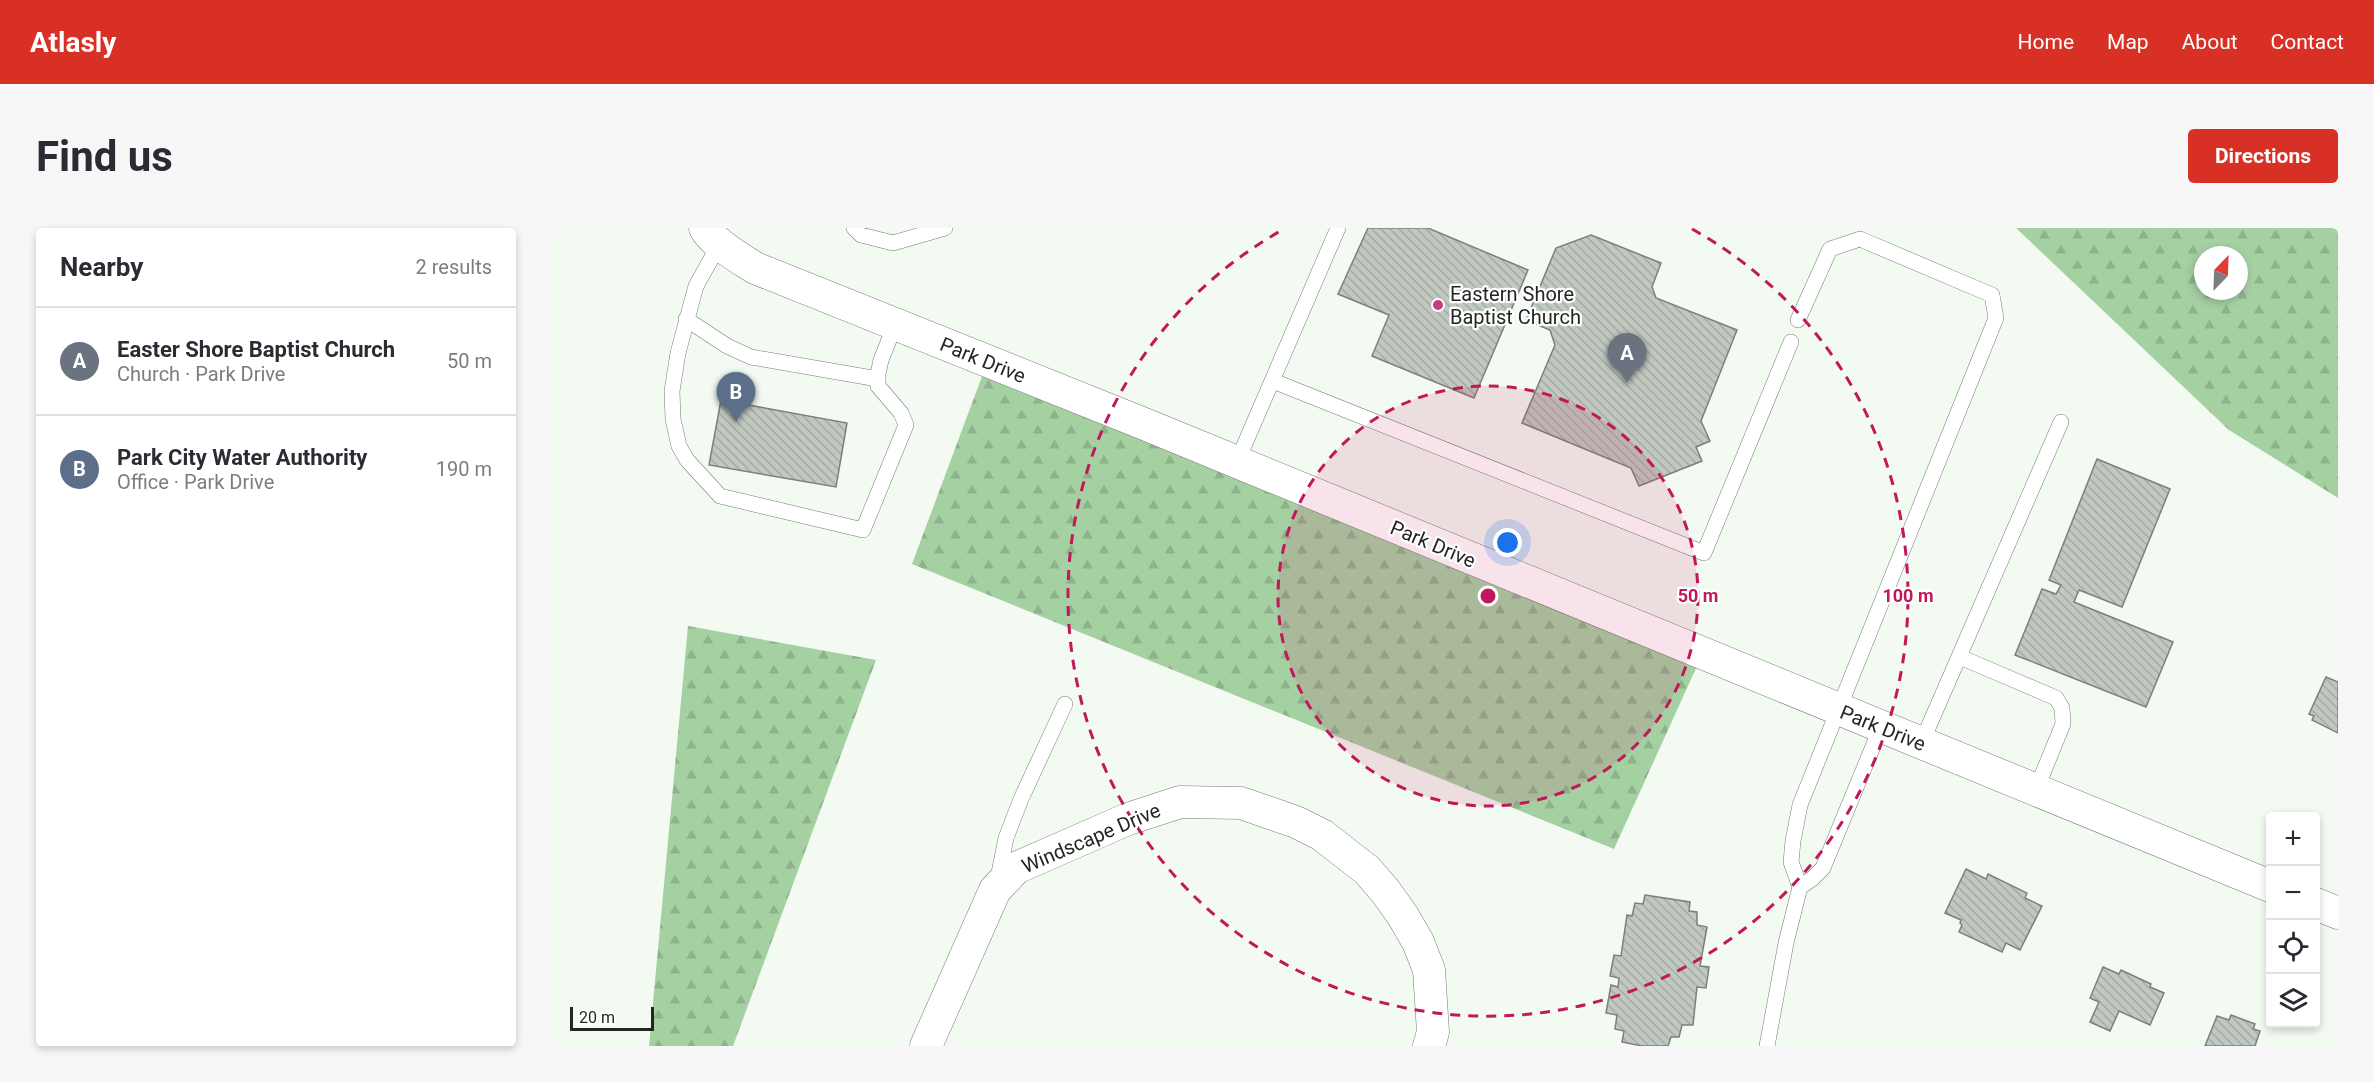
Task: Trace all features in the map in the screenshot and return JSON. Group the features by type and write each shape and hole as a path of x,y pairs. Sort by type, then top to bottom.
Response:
{"street":[{"name":"Park Drive","path":"712,235 755,268 1237,462 2266,884"},
{"name":"Windscape Drive","path":"927,1046 995,890 1016,868 1128,819 1180,802 1241,803 1296,822 1322,835 1367,870 1403,916 1418,942 1428,970 1433,1032 1429,1046"},
{"path":"2320,906 2338,913"}],"lane":[{"path":"854,228 861,236 893,243 945,228"},
{"path":"1237,462 1338,228"},
{"path":"712,235 686,319 672,391 673,419 679,446 687,460 720,496 863,530 906,425 901,413 878,386 881,360 895,325"},
{"path":"1767,1046 1786,943 1800,887 1791,862 1800,805 1996,318 1992,295 1860,239 1830,249 1798,320"},
{"path":"686,319 727,346 751,357 878,379"},
{"path":"1273,381 1704,553 1791,342"},
{"path":"1921,744 2061,422"},
{"path":"1960,657 2056,698 2062,708 2063,724 2036,790"},
{"path":"995,890 1006,838 1021,799 1065,704"},
{"path":"1800,887 1823,868 1881,727"}],"green space":[{"path":"2016,228 2338,228 2338,498 2229,430"},
{"path":"984,371 1697,666 1614,849 912,564"},
{"path":"688,626 876,660 733,1046 649,1046"}],"building":[{"name":"Eastern Shore Baptist Church","path":"1368,228 1428,228 1528,270 1474,398 1372,356 1389,315 1338,294"},
{"path":"1591,235 1661,263 1652,287 1656,298 1737,330 1701,421 1710,441 1696,447 1702,461 1639,486 1631,468 1522,423 1555,345 1550,330 1526,320 1556,248"},
{"path":"721,400 847,423 836,487 709,465"},
{"path":"2097,459 2170,489 2122,607 2079,590 2074,602 2173,642 2146,707 2015,655 2042,589 2056,594 2061,585 2049,580"},
{"path":"2326,677 2338,682 2338,733 2312,720 2314,716 2309,714"},
{"path":"1966,869 1986,879 1988,874 2027,893 2025,898 2042,906 2020,950 2006,943 2002,952 1959,932 1962,925 1961,920 1945,913"},
{"path":"1645,895 1690,902 1689,911 1697,912 1697,925 1707,927 1700,966 1709,967 1706,988 1697,987 1693,1025 1682,1025 1679,1037 1671,1037 1668,1046 1642,1046 1622,1042 1624,1031 1615,1029 1617,1015 1606,1013 1611,985 1618,987 1619,978 1610,976 1614,955 1621,956 1627,915 1632,916 1635,903 1643,904"},
{"path":"2103,967 2119,974 2121,970 2151,984 2150,987 2164,993 2150,1025 2119,1011 2110,1031 2090,1022 2099,1002 2090,998"},
{"path":"2231,1015 2255,1024 2253,1029 2260,1031 2255,1046 2205,1046 2217,1016 2229,1020"}],"place":[{"name":"Eastern Shore Baptist Church","path":"1438,305"},
{"name":"Easter Shore Baptist Church","path":"1627,383"},
{"name":"Park City Water Authority","path":"736,422"}]}
